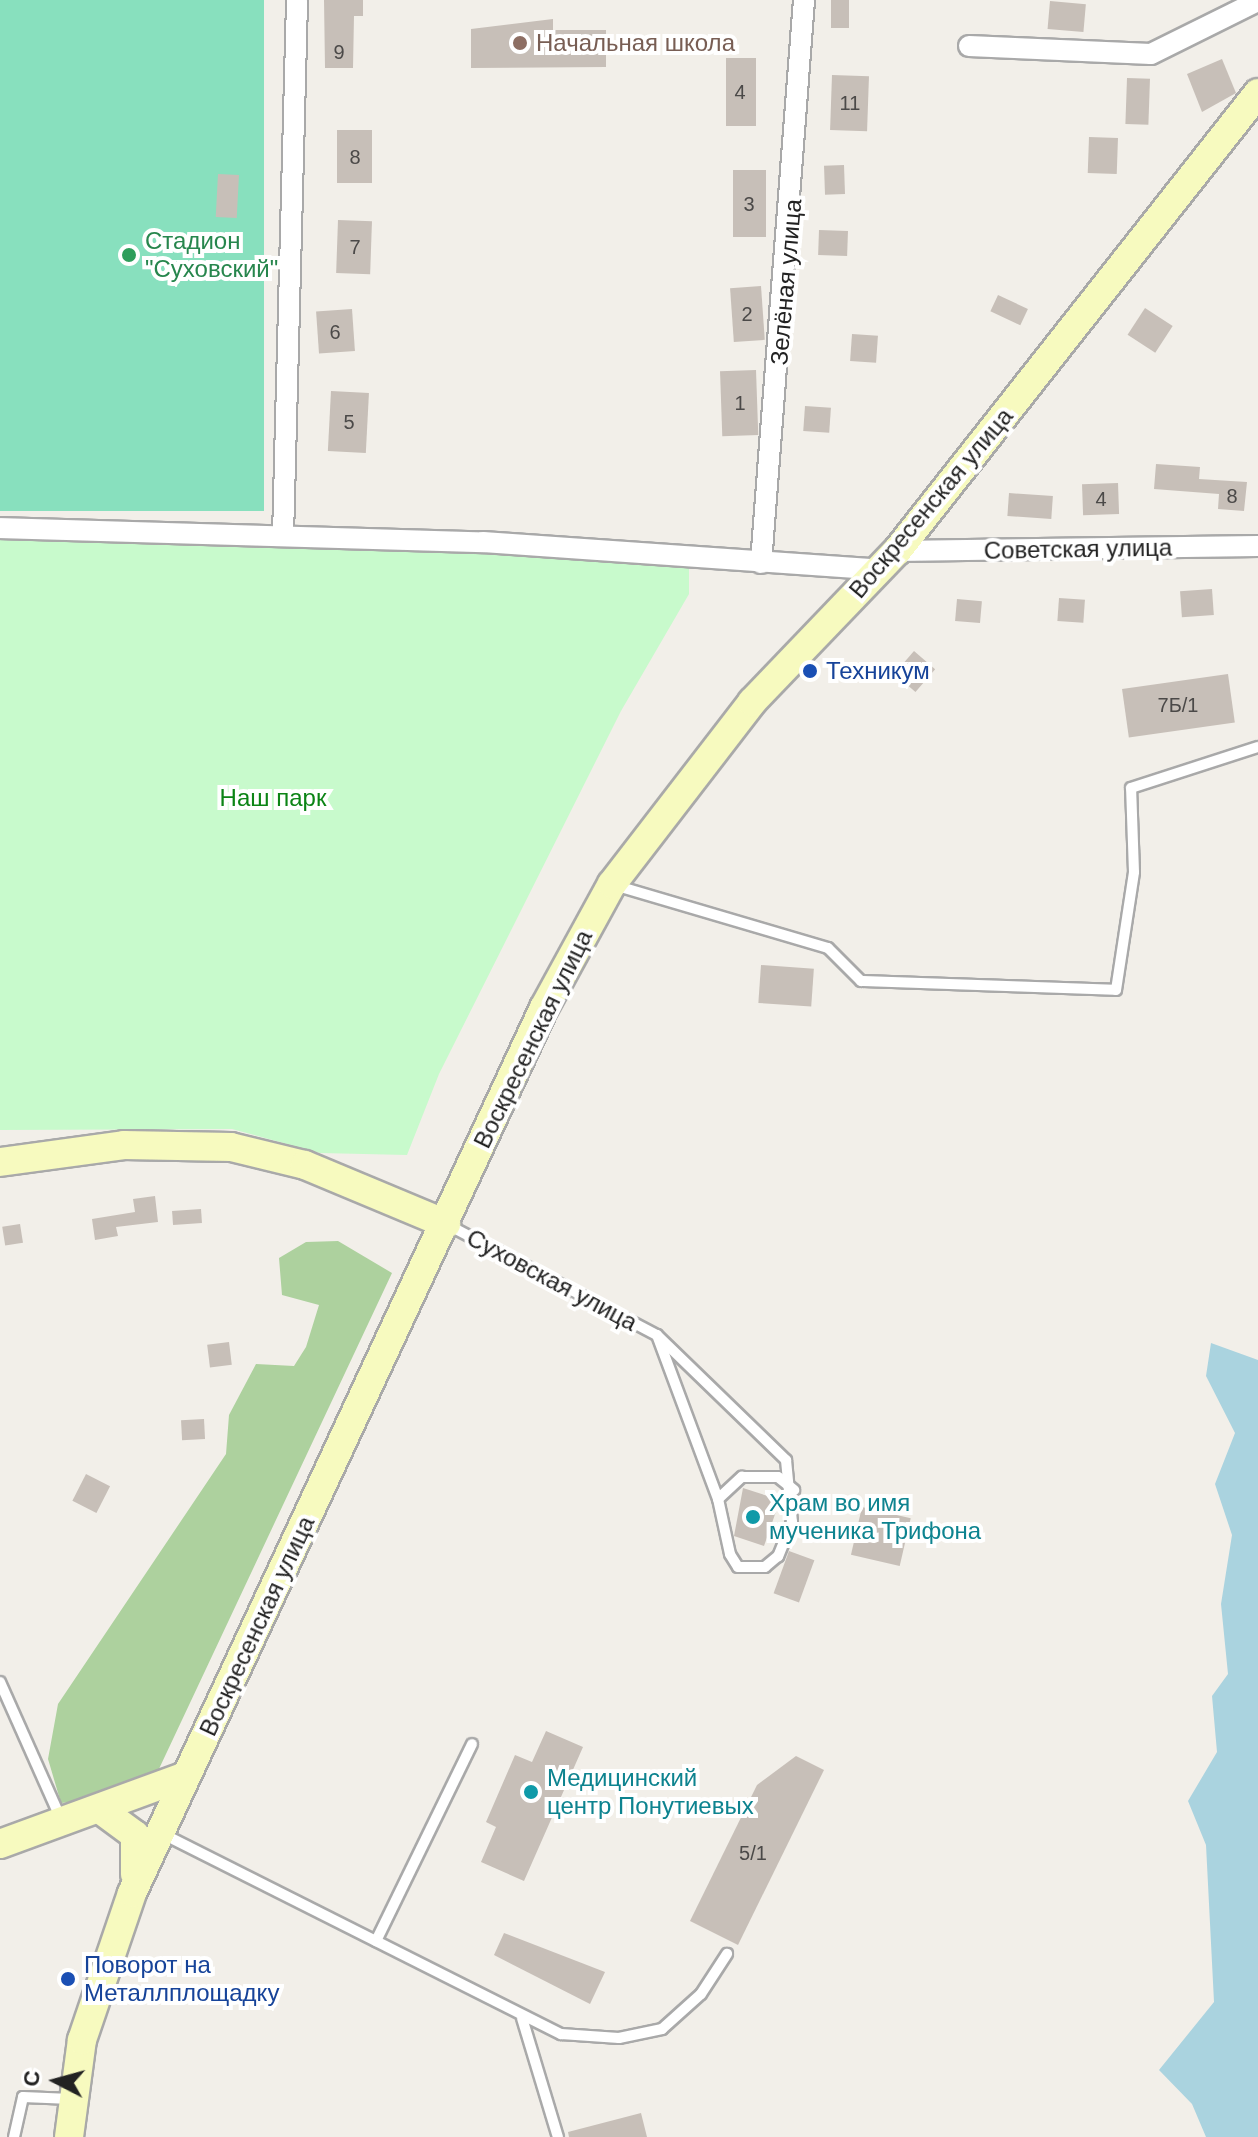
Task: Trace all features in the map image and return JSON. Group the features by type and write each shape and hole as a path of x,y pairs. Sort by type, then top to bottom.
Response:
{"street":[{"path":"283,536 297,0"},
{"name":"Зелёная улица","path":"761,563 804,0"},
{"path":"969,46 1151,54 1258,1"},
{"name":"Воскресенская улица","path":"69,2137 71,2099 96,1989 132,1893 544,1008 612,884 752,702 889,561 1258,93"},
{"name":"Советская улица","path":"0,528 283,536 761,563 1258,546"},
{"path":"0,1162 124,1145 231,1147 305,1165 446,1224"},
{"path":"0,1844 61,1819 101,1810 186,1776"},
{"path":"101,1810 129,1813 159,1832"},
{"path":"101,1810 135,1835 132,1893"}],"lane":[{"path":"612,884 828,948 861,981 1116,990 1134,872 1131,788 1258,747"},
{"name":"Суховская улица","path":"446,1224 657,1335 786,1460 794,1490"},
{"path":"657,1335 718,1499 730,1554 749,1569 778,1556 792,1522 794,1490 778,1477 742,1477 718,1499"},
{"path":"0,1682 61,1819"},
{"path":"376,1941 472,1744"},
{"path":"159,1832 522,2018 561,2034 619,2038 662,2029 701,1994 727,1954"},
{"path":"522,2018 558,2137"},
{"path":"14,2137 23,2097 71,2099"}],"green space":[{"name":"Стадион \"Суховский\"","path":"0,0 264,0 264,511 0,511"},
{"name":"Наш парк","path":"0,520 689,546 689,594 621,711 439,1074 407,1155 320,1153 232,1129 0,1130"},
{"path":"338,1241 392,1273 158,1771 102,1799 61,1803 48,1759 58,1704 226,1454 229,1415 256,1364 294,1366 306,1347 319,1305 282,1295 279,1258 306,1242"}],"water":[{"path":"1211,1343 1258,1360 1258,2137 1206,2137 1192,2104 1159,2070 1214,2002 1206,1845 1188,1801 1217,1752 1212,1696 1228,1674 1221,1604 1232,1535 1215,1484 1235,1433 1206,1376"}],"building":[{"path":"324,0 363,0 363,16 354,16 353,68 325,68"},
{"path":"831,0 849,0 849,28 831,28"},
{"path":"1050,1 1086,4 1083,32 1048,29"},
{"path":"553,19 553,30 606,30 606,67 471,68 471,29"},
{"path":"726,58 756,58 756,126 726,126"},
{"path":"1222,59 1236,93 1202,112 1187,74"},
{"path":"832,75 869,76 867,131 830,130"},
{"path":"1127,78 1150,79 1148,125 1125,124"},
{"path":"337,130 372,130 372,183 337,183"},
{"path":"1089,137 1118,138 1117,174 1088,173"},
{"path":"844,165 845,194 825,195 824,166"},
{"path":"733,170 766,170 766,237 733,237"},
{"path":"218,174 239,175 237,218 216,217"},
{"path":"338,220 372,221 370,274 336,273"},
{"path":"819,230 848,231 847,256 818,255"},
{"path":"761,286 765,340 734,342 730,288"},
{"path":"998,295 1028,309 1020,325 990,311"},
{"path":"1145,308 1173,326 1155,353 1128,335"},
{"path":"352,309 355,351 319,353 316,312"},
{"path":"852,334 878,336 876,363 850,361"},
{"path":"756,370 758,435 722,436 720,371"},
{"path":"331,391 369,393 366,453 328,451"},
{"path":"805,406 831,408 829,433 803,431"},
{"path":"1156,464 1200,467 1199,479 1247,482 1244,511 1218,509 1219,494 1154,489"},
{"path":"1118,483 1119,514 1083,515 1082,484"},
{"path":"1009,493 1053,496 1051,519 1007,516"},
{"path":"1212,589 1214,615 1182,617 1180,591"},
{"path":"1059,598 1085,600 1083,623 1057,621"},
{"path":"957,599 982,601 980,623 955,621"},
{"path":"914,651 935,669 915,692 894,674"},
{"path":"1228,674 1235,723 1129,737 1122,689"},
{"path":"761,965 814,969 811,1007 758,1003"},
{"path":"155,1196 158,1222 116,1227 118,1236 95,1240 92,1219 135,1212 133,1199"},
{"path":"201,1209 202,1223 173,1225 172,1211"},
{"path":"20,1224 23,1243 5,1246 2,1227"},
{"path":"229,1342 232,1365 210,1368 207,1345"},
{"path":"204,1419 205,1439 182,1440 181,1420"},
{"path":"86,1474 110,1486 96,1513 72,1501"},
{"name":"Храм во имя мученика Трифона","path":"743,1488 780,1500 764,1546 734,1536"},
{"path":"862,1507 911,1518 900,1566 851,1555"},
{"path":"789,1551 814,1560 799,1603 774,1593"},
{"name":"Медицинский центр Понутиевых","path":"546,1731 583,1747 524,1881 481,1862 496,1827 486,1822 515,1755 532,1762"},
{"path":"796,1756 824,1770 738,1945 690,1921 757,1785"},
{"path":"504,1933 605,1972 590,2004 494,1955"},
{"path":"641,2113 647,2137 569,2137 568,2132"}],"place":[{"name":"Начальная школа","path":"520,43"},
{"name":"Стадион \"Суховский\"","path":"129,255"},
{"name":"Техникум","path":"810,671"},
{"name":"Храм во имя мученика Трифона","path":"753,1517"},
{"name":"Медицинский центр Понутиевых","path":"531,1792"},
{"name":"Поворот на Металлплощадку","path":"68,1979"}]}
